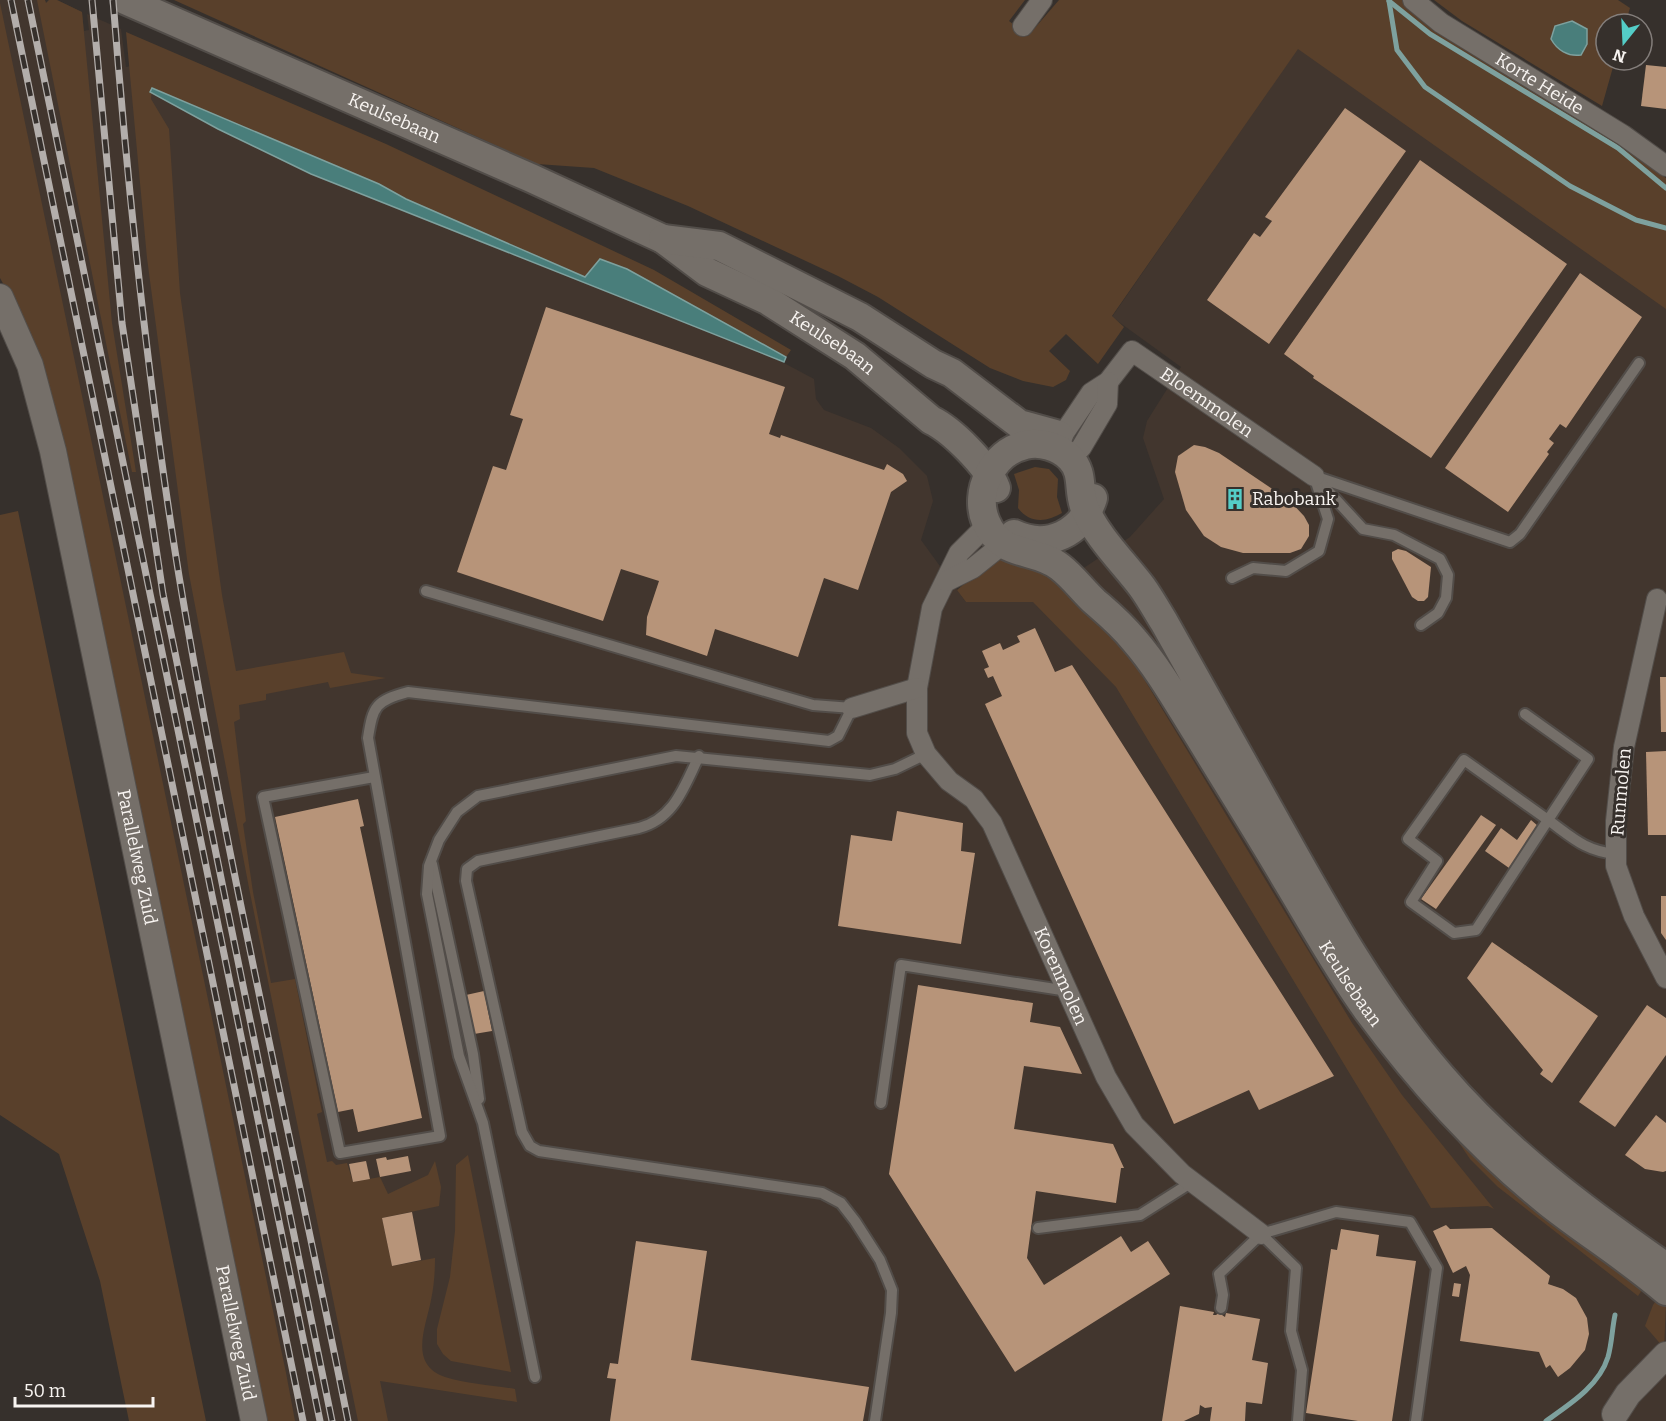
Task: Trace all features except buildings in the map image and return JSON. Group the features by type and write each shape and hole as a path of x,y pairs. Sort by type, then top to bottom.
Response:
{"main road":[{"name":"Keulsebaan","path":"125,0 663,239 707,272 767,300 855,356 931,420 937,434 987,480"},
{"name":"Keulsebaan","path":"663,239 719,246 860,317 933,364 952,373 1005,414 1050,441"},
{"path":"1050,441 1092,470 1090,506 1073,530 1044,549 1028,540 1002,535 1006,528 1000,517 995,485 987,480 992,468 1006,454 1050,441"},
{"name":"Keulsebaan","path":"1090,506 1139,569 1140,585 1345,942 1411,1039 1479,1117 1522,1157 1596,1217 1666,1267"},
{"name":"Keulsebaan","path":"1044,549 1071,560 1103,596 1110,612 1137,643 1172,693 1346,979 1413,1068 1466,1127 1509,1168 1548,1201 1666,1290"}],"street":[{"path":"1023,26 1042,0"},
{"name":"Korte Heide","path":"1413,0 1441,23 1613,128 1666,166"},
{"name":"Parallelweg Zuid","path":"0,297 30,365 53,451 254,1421"},
{"name":"Bloemmolen","path":"1050,441 1107,404 1108,382 1132,351 1314,476"},
{"name":"Korenmolen","path":"1002,535 959,553 947,581 938,594 932,608 917,688 916,733 926,754 949,781 974,799 992,823 1106,1077 1134,1125 1192,1182 1261,1234"},
{"name":"Runmolen","path":"1657,599 1624,747 1616,821 1616,866 1634,916 1666,978"},
{"path":"852,708 917,688"},
{"path":"1611,1417 1628,1394 1666,1356"},
{"path":"1611,1417 1638,1404 1666,1379"}],"lane":[{"path":"1314,476 1510,542 1520,534 1639,363"},
{"path":"1232,578 1253,568 1286,571 1319,551 1328,519 1314,476"},
{"path":"1314,476 1363,529 1394,535 1440,559 1448,575 1446,598 1438,613 1421,625"},
{"path":"374,777 263,797 340,1153 441,1136 368,738 373,711 384,699 408,692 829,741 838,736 852,708 813,705 426,591"},
{"path":"1525,714 1588,759 1548,820 1476,930 1454,933 1411,902 1437,861 1408,839 1464,760 1548,820 1594,852 1616,854"},
{"path":"535,1377 483,1123 459,1056 432,923 427,887 431,857 439,840 457,812 478,796 654,759 699,756 870,775 895,770 926,754"},
{"path":"699,756 675,804 660,820 639,828 478,861 467,869 466,881 522,1132 530,1146 539,1151 822,1193 841,1203 877,1255 892,1290 891,1313 875,1421"},
{"path":"881,1103 901,965 1068,991"},
{"path":"1038,1228 1140,1215 1192,1182"},
{"path":"1221,1308 1219,1274 1261,1234 1336,1212 1410,1222 1437,1268 1416,1421"},
{"path":"1261,1234 1296,1268 1291,1331 1302,1370 1298,1421"}],"shaded area":[{"path":"0,0 45,0 46,3 49,0 57,0 82,12 84,31 89,30 87,14 121,29 126,67 131,66 130,55 151,92 218,129 311,174 769,355 814,379 816,399 824,410 871,428 899,448 927,476 933,501 921,540 966,602 1033,602 1130,537 1164,499 1143,438 1147,421 1181,367 1112,317 1304,39 1666,295 1666,1421 274,1421 0,137"},
{"path":"37,0 45,0 46,3 49,0 57,0 82,12 112,323 136,472 132,472"},
{"path":"174,0 1025,0 1009,21 1028,36 1059,0 1403,0 1437,27 1575,111 1666,178 1666,309 1298,49 1112,316 1124,327 1098,364 1066,334 1049,351 1070,371 1066,380 1053,387 1023,381 990,368 878,297 838,276 688,206 594,168 537,164"},
{"path":"1434,0 1618,0 1630,8 1629,12 1594,12 1594,72 1612,72 1602,106 1462,21","holes":["1566,22 1585,27 1553,43 1551,35"]},
{"path":"0,3 295,1421 263,1421 11,298 0,278"},
{"path":"126,32 386,144 654,270 791,350 786,357 627,269 600,259 585,278 406,199 379,184 152,88 151,99 169,129 180,293 222,595 236,671 344,652 351,673 386,678 330,688 328,682 266,694 266,700 239,705 240,719 234,722 246,821 243,824 253,892 271,983 295,979 322,1112 317,1114 327,1162 332,1161 336,1165 347,1163 353,1182 380,1177 388,1194 428,1175 435,1161 441,1187 439,1206 382,1218 392,1266 435,1258 433,1290 422,1344 427,1363 434,1371 445,1377 515,1389 517,1402 380,1381 388,1421 358,1421 250,893 189,574 147,258"},
{"path":"1035,467 1049,469 1058,479 1057,497 1062,513 1045,520 1028,517 1018,508 1019,490 1014,474"},
{"path":"18,511 206,1421 129,1421 100,1281 59,1154 0,1115 0,515"},
{"path":"1003,557 1038,562 1121,641 1352,1023 1402,1095 1494,1209 1488,1206 1431,1208 1116,687 1033,602 966,602 957,590 988,564"},
{"path":"1451,1131 1644,1287 1638,1296 1498,1187 1470,1159"},
{"path":"468,1155 511,1372 451,1361 437,1344 437,1329 450,1277 455,1231 456,1165"},
{"path":"1660,1295 1666,1304 1664,1348 1645,1326 1653,1305"}],"water":[{"path":"1572,21 1587,29 1587,44 1581,55 1563,52 1551,39 1555,26"},
{"path":"152,88 379,184 406,199 585,277 600,259 627,269 786,357 784,362 311,174 218,129 150,92"}],"waterway":[{"path":"1389,1 1397,50 1425,87 1570,186 1636,220 1666,228"},
{"path":"1389,1 1430,34 1618,148 1666,188"},
{"path":"1546,1421 1583,1394 1598,1377 1608,1357 1615,1315"}],"railway":[{"path":"11,0 303,1421"},
{"path":"28,0 320,1421"},
{"path":"92,0 122,323 163,594 332,1421"},
{"path":"113,0 140,289 179,576 217,788 348,1421"}],"place":[{"name":"Rabobank","path":"1235,499"}]}
